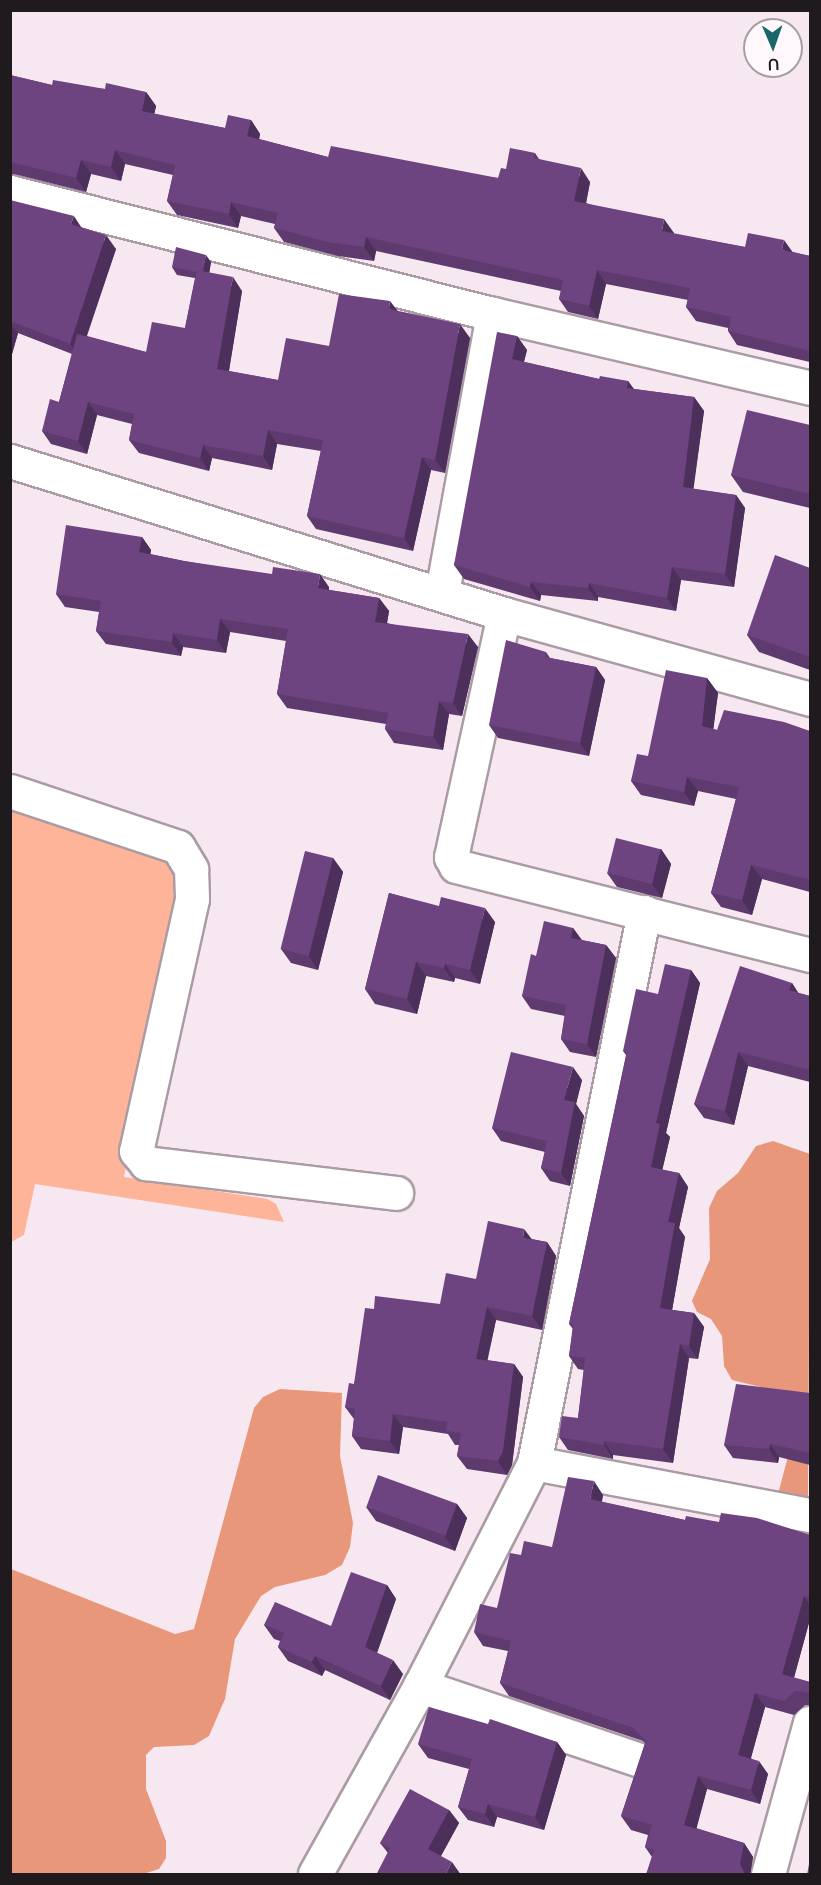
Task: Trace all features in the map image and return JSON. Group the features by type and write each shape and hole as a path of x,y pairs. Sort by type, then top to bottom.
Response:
{"street":[{"path":"10,192 494,314 810,388"},
{"path":"442,592 494,314"},
{"path":"10,462 442,592 504,614 810,699"},
{"path":"504,614 451,856 456,866 810,955"},
{"path":"10,790 178,847 191,869 192,899 136,1151 146,1163 396,1193"},
{"path":"315,1875 420,1686 534,1463 644,912"},
{"path":"534,1463 810,1515"},
{"path":"420,1686 637,1759"},
{"path":"768,1875 810,1723"}],"shaded area":[{"path":"10,799 167,847 185,868 124,1177 267,1199 276,1204 284,1222 35,1184 24,1235 11,1242"},
{"path":"773,1141 810,1154 808,1498 778,1494 790,1449 785,1393 732,1380 724,1366 722,1336 711,1319 697,1312 692,1301 710,1259 709,1208 717,1191 738,1173 756,1146"},
{"path":"280,1389 342,1393 340,1456 353,1523 350,1547 342,1565 325,1575 275,1587 261,1596 235,1639 225,1699 209,1736 194,1745 154,1747 146,1755 146,1789 166,1841 166,1858 159,1869 143,1874 11,1874 11,1569 175,1634 194,1629 254,1408 263,1397"}],"building":[{"path":"10,75 52,85 53,80 105,89 106,83 146,92 142,111 225,128 228,115 251,120 247,136 328,157 331,146 498,178 501,168 506,169 510,148 535,153 534,158 581,168 574,201 664,219 662,231 745,247 748,233 784,240 782,250 810,256 810,351 728,331 731,317 686,307 690,288 597,270 589,306 559,299 563,280 366,237 364,247 328,242 274,228 278,213 231,202 229,214 167,201 175,165 115,150 111,167 81,160 76,178 10,162"},
{"path":"10,200 74,216 71,224 106,235 70,344 10,321"},
{"path":"176,247 206,255 203,272 172,267"},
{"path":"197,270 233,277 217,369 278,380 286,338 329,346 339,294 390,301 389,309 460,324 435,460 422,457 404,538 307,516 323,440 268,430 263,456 203,445 200,458 129,440 134,414 88,402 78,441 42,431 50,399 59,402 77,334 146,352 152,322 185,328"},
{"path":"497,332 517,336 512,359 599,379 600,376 628,381 627,388 694,397 683,487 736,495 725,574 672,567 667,598 589,583 588,588 531,582 530,587 454,565"},
{"path":"747,410 810,425 810,494 731,475"},
{"path":"66,525 142,537 139,552 184,561 272,574 273,567 320,574 318,588 379,598 375,622 468,634 453,703 439,701 433,737 385,729 388,713 277,694 288,629 220,619 217,640 173,633 172,642 96,631 101,601 56,594"},
{"path":"775,555 810,568 810,657 747,635"},
{"path":"506,640 546,652 545,657 596,667 580,743 489,725"},
{"path":"666,670 707,678 702,726 717,730 724,710 784,722 810,731 810,880 751,865 742,900 711,893 739,787 687,777 684,792 631,781 637,754 648,756"},
{"path":"616,838 661,849 652,884 607,873"},
{"path":"305,851 333,858 309,956 281,949"},
{"path":"389,893 439,906 441,897 485,908 470,970 445,964 444,968 416,962 407,999 365,989"},
{"path":"544,921 573,928 571,938 606,945 587,1044 561,1039 566,1005 522,996 531,954 536,956"},
{"path":"665,964 691,970 656,1123 660,1124 651,1167 679,1173 668,1222 675,1223 660,1308 694,1313 689,1346 680,1344 663,1449 604,1441 604,1445 559,1437 562,1416 578,1418 585,1358 569,1356 573,1325 569,1324 627,1052 623,1051 636,989 658,994"},
{"path":"740,966 792,983 789,990 810,996 810,1070 738,1052 725,1111 694,1104"},
{"path":"511,1052 573,1067 564,1100 575,1102 561,1173 541,1168 547,1141 492,1128"},
{"path":"488,1221 524,1229 523,1238 547,1242 532,1316 487,1307 476,1359 514,1364 503,1451 498,1461 457,1456 461,1433 446,1431 447,1422 393,1414 390,1441 352,1436 355,1409 345,1407 349,1383 354,1384 365,1308 374,1309 375,1296 440,1304 446,1273 476,1279"},
{"path":"736,1384 810,1393 810,1453 770,1444 769,1449 724,1445"},
{"path":"378,1475 457,1504 445,1536 366,1507"},
{"path":"568,1477 594,1481 590,1499 685,1520 686,1516 719,1522 721,1513 757,1518 810,1535 810,1598 804,1596 782,1674 810,1682 810,1694 795,1691 784,1701 755,1693 738,1755 759,1761 751,1790 698,1776 684,1825 744,1843 740,1864 743,1875 646,1875 654,1850 645,1847 652,1825 621,1816 646,1741 633,1728 500,1683 511,1641 474,1632 480,1604 497,1608 510,1553 521,1555 524,1541 552,1547"},
{"path":"351,1572 387,1585 365,1647 393,1660 381,1686 315,1656 312,1662 278,1647 284,1633 264,1625 275,1602 331,1626"},
{"path":"429,1707 488,1724 490,1719 557,1742 535,1817 488,1804 485,1814 458,1807 472,1759 418,1744"},
{"path":"410,1789 449,1810 428,1849 452,1862 445,1875 376,1875 390,1848 380,1843"},
{"path":"810,1859 810,1875 807,1875"}]}
